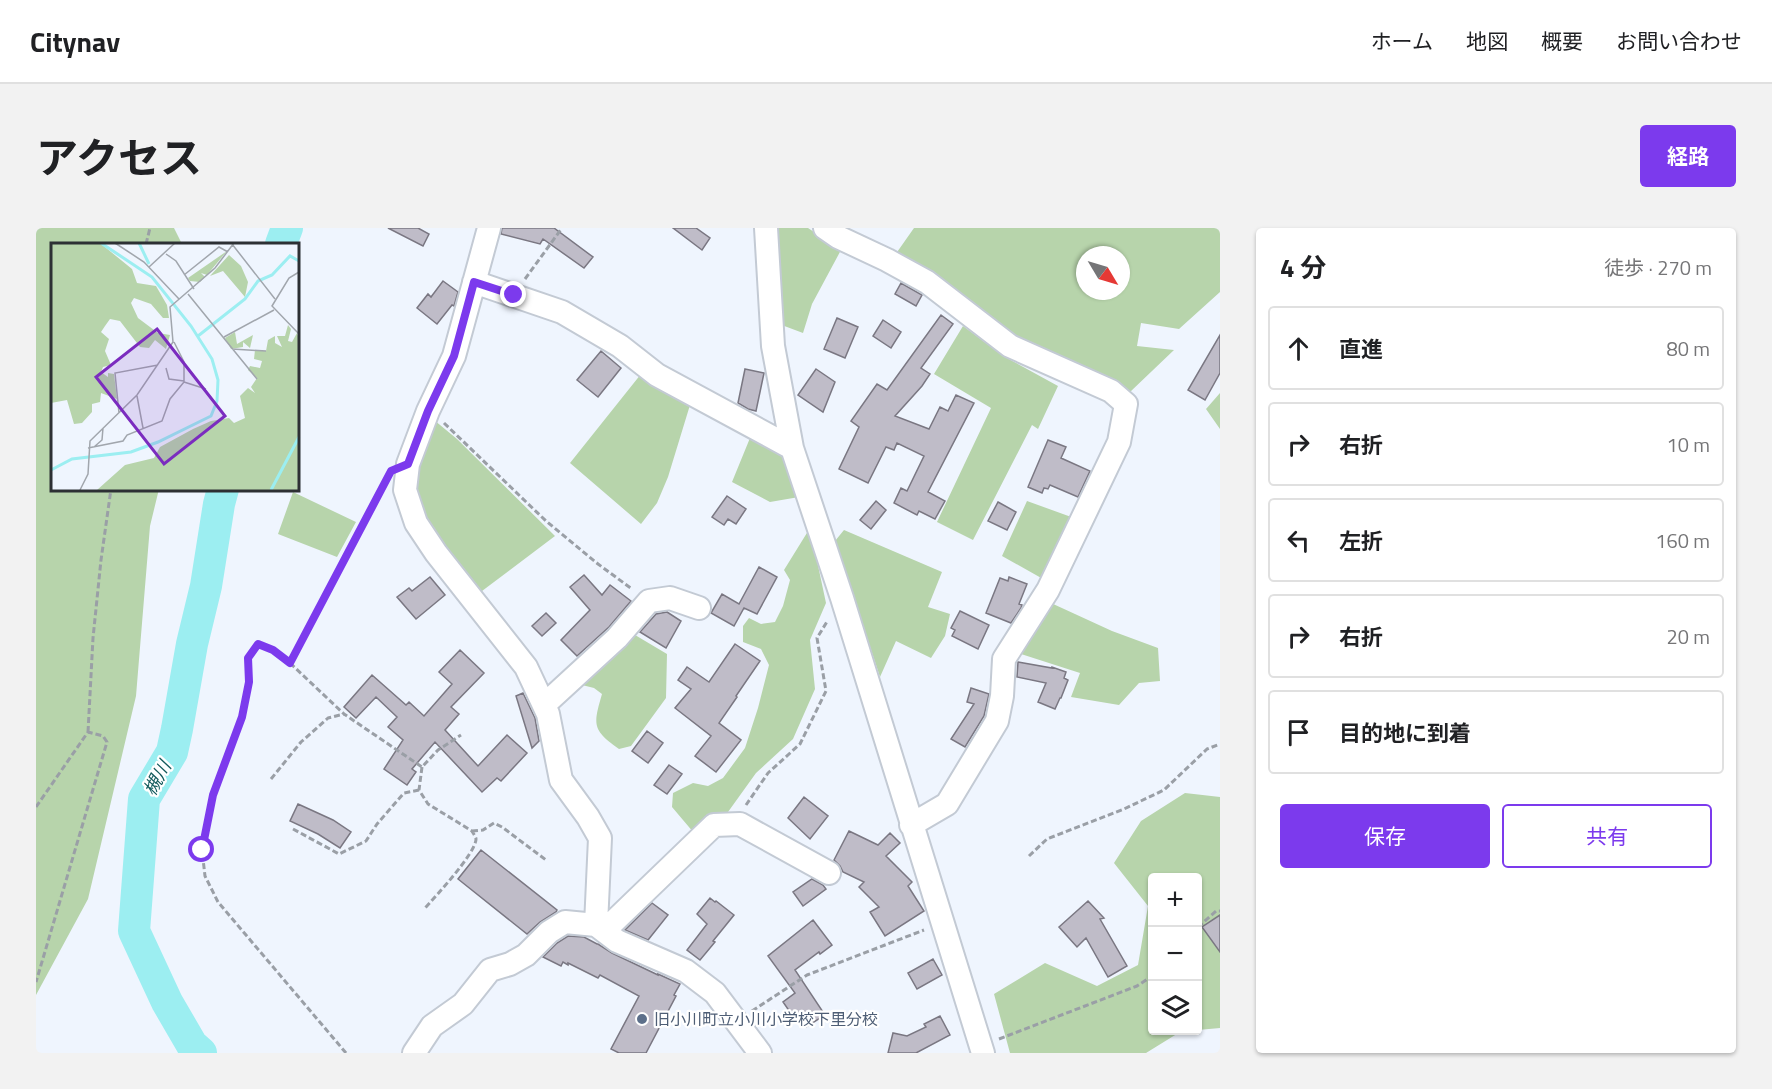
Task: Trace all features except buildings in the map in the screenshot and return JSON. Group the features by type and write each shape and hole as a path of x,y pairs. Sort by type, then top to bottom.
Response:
{"street":[{"path":"489,228 454,356 428,411 408,464 405,490 416,523 436,553 526,667 544,705 548,714 561,780 600,838 600,928"},
{"path":"766,228 773,346 792,448 842,598 982,1049"},
{"path":"825,228 838,237 927,282 1010,346 1111,392 1126,404 1119,442 1114,453 1048,590 1004,659 1002,696 997,721 946,804 911,825"},
{"path":"474,282 562,312 620,346 657,375 792,448"},
{"path":"544,705 617,638 649,602 670,598 699,608"},
{"path":"600,928 714,825 740,824 829,873"},
{"path":"414,1053 432,1026 463,1004 490,970 510,964 526,955 549,932 565,922 600,928 617,941 686,971 715,993 760,1053"}],"path":[{"path":"146,243 150,228"},
{"path":"514,295 562,228"},
{"path":"428,411 450,426 546,521 649,602"},
{"path":"290,663 391,471 408,464"},
{"path":"36,807 88,732 93,638 111,490"},
{"path":"733,824 768,774 800,744 826,691 818,638 842,598"},
{"path":"346,1053 218,902 205,876 202,850 213,795 242,717 249,682 248,658 258,644 273,650 344,714 422,766"},
{"path":"271,779 301,742 328,718 344,714"},
{"path":"36,982 107,742 103,736 88,732"},
{"path":"425,908 474,848 476,838 472,831 428,804 419,790 422,766 438,750 461,735"},
{"path":"1029,856 1047,839 1124,809 1164,790 1207,749 1220,744"},
{"path":"293,830 339,854 366,841 377,824 404,793 419,790"},
{"path":"472,831 483,830 494,824 502,827 546,860"},
{"path":"1202,923 1216,911 1220,911"},
{"path":"737,1022 807,975 923,930 940,914"},
{"path":"982,1049 1137,986 1148,979"}],"green space":[{"path":"36,228 174,228 182,243 51,243 51,490 159,490 150,526 136,696 88,899 36,995"},
{"path":"774,228 808,228 841,250 812,304 803,333 779,324"},
{"path":"914,228 1220,228 1220,292 1179,329 1141,323 1137,346 1174,350 1130,392 1014,338 895,255"},
{"path":"963,326 1005,357 1058,386 1038,429 1032,425 973,540 937,522 991,408 934,374"},
{"path":"641,374 664,392 690,405 668,477 657,503 641,524 570,463"},
{"path":"1220,393 1220,429 1206,409"},
{"path":"434,420 457,439 555,536 478,594 426,529 414,496 416,460"},
{"path":"750,438 787,456 799,497 770,502 732,482"},
{"path":"293,492 356,522 337,557 278,534"},
{"path":"1027,501 1074,518 1043,579 1002,556"},
{"path":"810,528 826,603 810,640 815,689 793,739 756,773 728,812 694,833 672,807 673,793 693,783 708,786 723,778 745,748 769,665 761,649 743,642 743,626 749,618 761,624 775,622 783,606 790,580 784,570"},
{"path":"844,530 942,572 928,607 950,614 945,636 931,658 896,641 880,677 835,541"},
{"path":"1051,603 1112,631 1158,648 1160,681 1139,683 1119,705 1071,697 1080,673 1021,654"},
{"path":"630,632 667,654 666,698 631,746 619,749 604,737 597,726 597,713 602,694 594,688 578,684"},
{"path":"1185,793 1220,797 1220,1028 1202,1030 1202,873 1148,873 1148,906 1114,863 1141,821"},
{"path":"1148,906 1148,1035 1175,1035 1146,1053 1010,1053 994,994 1045,963 1097,986 1138,965"}],"waterway":[{"name":"槻川","path":"281,243 287,228"},
{"name":"槻川","path":"201,1053 192,1045 167,1002 134,931 144,799 172,752 192,644 206,586 223,490"}],"place":[{"name":"旧小川町立小川小学校下里分校","path":"642,1019"}],"route":[{"path":"202,850 213,795 242,717 249,682 248,658 258,644 273,650 290,663 391,471 408,464 428,411 454,356 474,282 514,295"}]}
